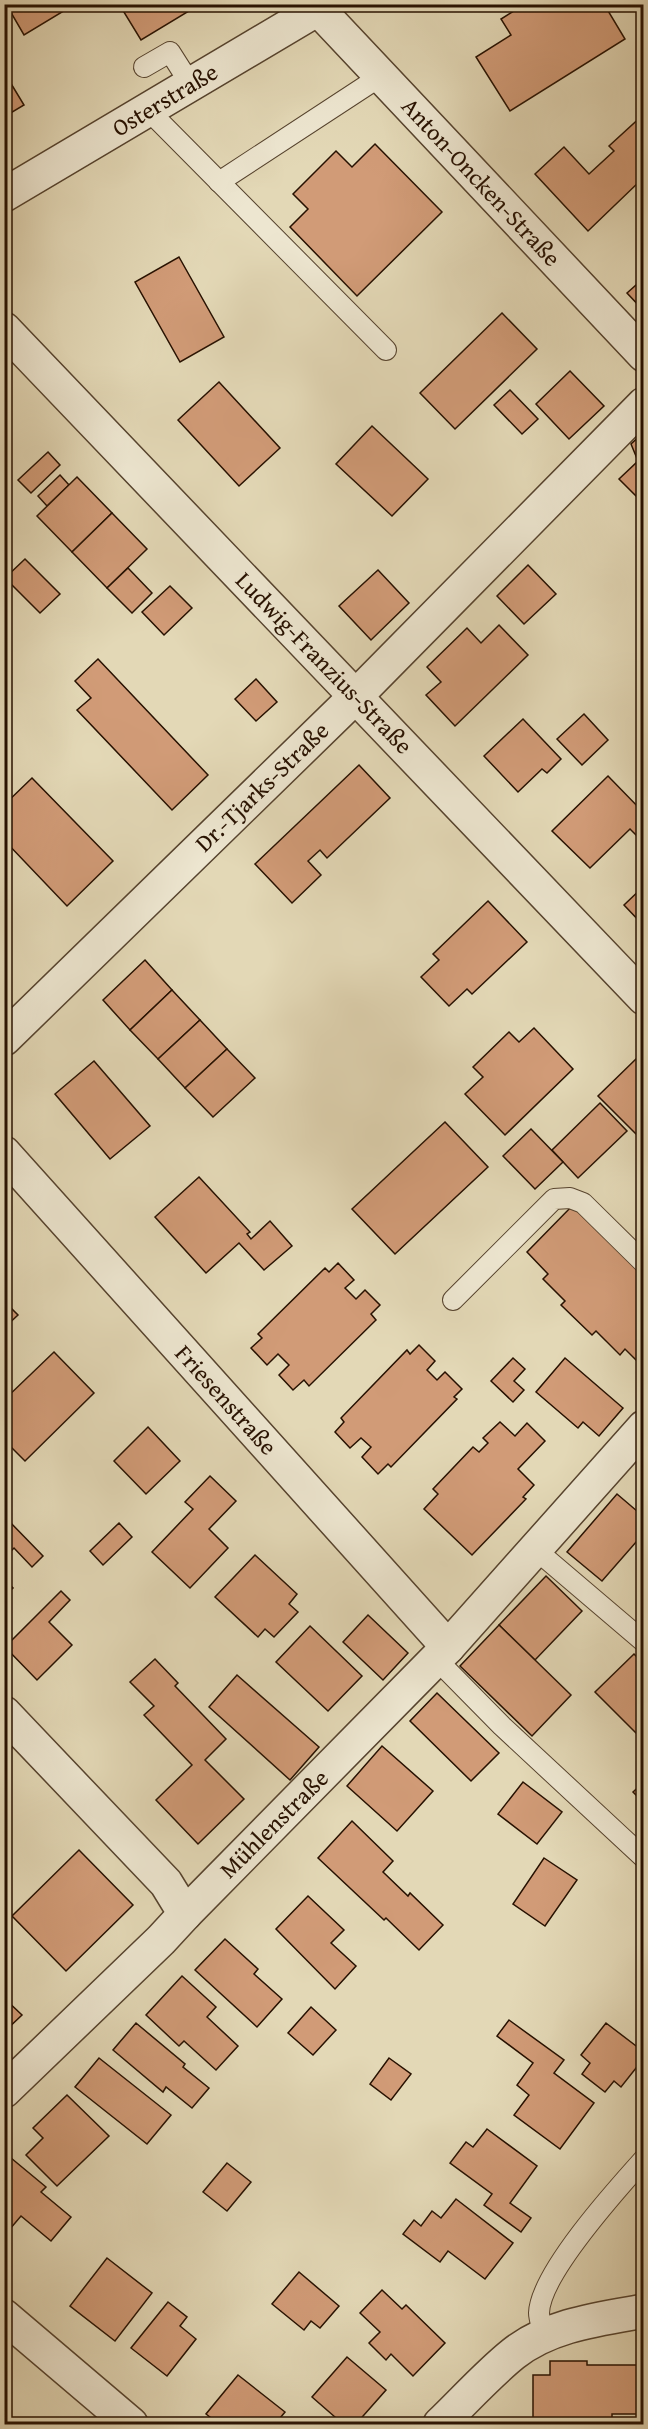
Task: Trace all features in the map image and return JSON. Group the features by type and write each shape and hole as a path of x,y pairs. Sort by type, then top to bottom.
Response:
{"street":[{"name":"Anton-Oncken-Straße","path":"310,9 381,76 644,355"},
{"name":"Osterstraße","path":"4,195 191,85 310,9"},
{"name":"Ludwig-Franzius-Straße","path":"4,329 644,998"},
{"name":"Dr.-Tjarks-Straße","path":"4,1039 356,696 644,404"},
{"name":"Friesenstraße","path":"4,1153 442,1653"},
{"name":"Mühlenstraße","path":"4,2091 162,1941 185,1914 442,1653 641,1435"},
{"path":"4,1713 166,1883 185,1914"},
{"path":"440,2424 514,2353 544,2336 573,2325 644,2311"},
{"path":"4,2316 131,2424"}],"lane":[{"path":"144,67 170,52 191,85"},
{"path":"219,182 381,76"},
{"path":"148,110 386,350"},
{"path":"453,1300 554,1199 570,1198 583,1203 644,1263"},
{"path":"536,1550 644,1642"},
{"path":"442,1653 502,1726 644,1858"},
{"path":"544,2336 539,2313 544,2293 556,2269 592,2220 644,2159"}],"building":[{"path":"6,4 71,4 72,6 24,35"},
{"path":"119,4 186,4 189,11 141,40"},
{"path":"525,4 604,4 625,39 510,111 476,57 511,35 501,19"},
{"path":"4,72 24,105 4,117"},
{"path":"644,114 644,183 641,180 588,231 535,174 564,147 589,174 614,151 609,146"},
{"path":"375,144 442,212 357,296 290,227 308,209 293,194 336,151 352,167"},
{"path":"179,257 224,337 180,362 135,282"},
{"path":"644,278 644,311 627,293"},
{"path":"502,313 537,349 455,429 420,393"},
{"path":"570,371 604,406 569,439 536,404"},
{"path":"219,382 280,448 239,486 178,420"},
{"path":"510,390 538,419 522,434 494,405"},
{"path":"372,426 428,479 392,516 336,464"},
{"path":"644,432 644,504 619,479 638,461 631,444"},
{"path":"48,452 60,465 31,493 18,480"},
{"path":"60,475 69,485 47,506 38,496"},
{"path":"77,477 112,513 72,552 37,516"},
{"path":"112,513 147,549 107,588 72,552"},
{"path":"25,559 60,594 40,613 5,578"},
{"path":"528,565 556,594 524,624 497,596"},
{"path":"128,568 152,593 132,613 107,588"},
{"path":"378,570 409,603 371,640 339,606"},
{"path":"170,586 192,608 164,635 142,612"},
{"path":"499,625 528,655 455,726 426,695 441,682 427,667 467,628 481,643"},
{"path":"98,659 208,775 172,810 77,710 91,698 75,681"},
{"path":"256,679 277,702 256,721 235,699"},
{"path":"584,714 608,740 582,765 557,739"},
{"path":"523,719 561,759 547,773 542,769 518,792 484,756"},
{"path":"359,765 390,798 327,858 320,850 308,861 321,875 292,903 255,864"},
{"path":"608,776 644,813 644,843 630,829 590,868 552,831"},
{"path":"32,778 113,861 67,906 4,840 4,805"},
{"path":"644,886 644,926 624,905"},
{"path":"488,901 527,942 472,994 467,989 449,1006 421,977 439,960 433,954"},
{"path":"145,960 172,990 130,1030 103,1000"},
{"path":"172,990 200,1020 158,1059 130,1030"},
{"path":"200,1020 227,1049 185,1088 158,1059"},
{"path":"534,1028 573,1069 505,1135 465,1094 483,1077 473,1067 509,1032 519,1042"},
{"path":"227,1049 255,1078 213,1117 185,1088"},
{"path":"638,1057 644,1063 644,1142 598,1096"},
{"path":"94,1061 150,1126 110,1159 55,1094"},
{"path":"600,1103 627,1131 578,1178 552,1150"},
{"path":"445,1122 488,1167 395,1254 352,1209"},
{"path":"531,1129 563,1162 535,1189 503,1156"},
{"path":"199,1177 250,1232 247,1234 251,1239 270,1221 292,1246 264,1270 239,1243 206,1273 155,1217"},
{"path":"573,1205 644,1274 644,1356 638,1362 625,1349 620,1355 596,1331 592,1335 561,1305 565,1301 543,1279 548,1274 527,1252"},
{"path":"338,1263 354,1280 345,1288 356,1299 365,1290 380,1305 371,1314 376,1320 309,1386 304,1380 293,1390 279,1375 289,1365 278,1354 267,1365 251,1348 262,1338 258,1334 325,1268 329,1272"},
{"path":"4,1301 18,1315 4,1328"},
{"path":"419,1345 435,1361 427,1370 437,1380 445,1372 462,1389 454,1397 457,1399 391,1467 388,1464 378,1474 362,1457 371,1447 361,1438 350,1448 335,1432 344,1422 341,1418 407,1350 410,1354"},
{"path":"54,1352 94,1393 25,1461 4,1440 4,1400"},
{"path":"513,1358 525,1369 514,1381 524,1390 513,1402 491,1381"},
{"path":"565,1358 623,1408 599,1436 583,1422 578,1428 536,1392"},
{"path":"500,1422 515,1436 527,1423 545,1441 518,1469 534,1485 523,1497 526,1499 472,1555 424,1509 438,1494 433,1489 473,1447 479,1452 488,1443 483,1438"},
{"path":"148,1427 180,1461 146,1494 114,1461"},
{"path":"210,1476 236,1501 209,1529 228,1548 190,1588 152,1552 193,1509 185,1502"},
{"path":"617,1494 644,1517 644,1533 602,1581 567,1552"},
{"path":"7,1519 43,1556 32,1567 14,1548 4,1558 4,1522"},
{"path":"119,1523 132,1537 103,1565 90,1551"},
{"path":"255,1555 297,1594 289,1604 298,1612 274,1637 265,1629 258,1637 215,1597"},
{"path":"546,1576 582,1611 535,1660 499,1625"},
{"path":"4,1579 13,1588 4,1596"},
{"path":"61,1591 70,1600 49,1622 72,1645 37,1680 5,1647"},
{"path":"368,1615 408,1653 383,1680 343,1642"},
{"path":"499,1625 571,1695 532,1736 460,1666"},
{"path":"310,1626 362,1676 328,1711 276,1662"},
{"path":"634,1654 644,1664 644,1741 595,1692"},
{"path":"155,1659 178,1683 175,1686 226,1739 205,1760 244,1799 198,1844 156,1800 192,1765 144,1715 154,1706 130,1682"},
{"path":"237,1675 319,1747 290,1780 209,1707"},
{"path":"437,1693 499,1753 471,1781 410,1721"},
{"path":"382,1746 433,1791 397,1831 347,1786"},
{"path":"523,1782 562,1812 537,1844 498,1814"},
{"path":"644,1782 644,1803 633,1792"},
{"path":"352,1821 393,1861 383,1872 408,1896 410,1893 443,1925 419,1950 318,1858"},
{"path":"79,1850 133,1905 66,1971 12,1916"},
{"path":"544,1858 577,1880 545,1926 513,1904"},
{"path":"308,1896 344,1930 331,1943 356,1966 335,1989 276,1929"},
{"path":"225,1939 258,1969 254,1974 282,1999 257,2027 195,1970"},
{"path":"182,1976 216,2007 207,2017 238,2046 216,2070 184,2041 179,2046 146,2015"},
{"path":"4,1998 22,2015 4,2032"},
{"path":"311,2007 336,2030 313,2055 288,2033"},
{"path":"509,2020 564,2060 554,2073 594,2103 560,2149 514,2115 529,2095 517,2085 533,2063 497,2036"},
{"path":"136,2023 185,2064 183,2067 209,2088 192,2108 166,2087 163,2092 113,2050"},
{"path":"606,2023 644,2052 644,2058 621,2087 614,2081 605,2092 582,2074 590,2063 581,2055"},
{"path":"99,2058 171,2115 147,2144 75,2087"},
{"path":"389,2058 411,2074 391,2100 370,2084"},
{"path":"67,2095 109,2136 57,2186 26,2155 43,2138 33,2128"},
{"path":"487,2129 537,2166 510,2203 531,2218 521,2232 484,2205 492,2194 450,2163 466,2142 473,2147"},
{"path":"5,2153 46,2187 41,2192 71,2217 51,2241 21,2216 4,2236"},
{"path":"227,2163 251,2182 227,2211 203,2192"},
{"path":"456,2199 513,2243 485,2279 448,2251 440,2262 403,2234 414,2220 421,2226 432,2211 441,2218"},
{"path":"107,2258 152,2293 115,2341 70,2306"},
{"path":"299,2272 339,2306 320,2328 311,2321 304,2330 272,2304"},
{"path":"382,2290 402,2309 406,2305 445,2343 413,2376 391,2354 386,2360 369,2343 380,2332 360,2313"},
{"path":"168,2302 187,2317 180,2326 196,2339 167,2376 131,2348"},
{"path":"347,2357 386,2390 356,2424 343,2424 312,2397"},
{"path":"550,2361 587,2361 587,2365 644,2365 644,2414 612,2414 612,2424 533,2422 533,2375 550,2375"},
{"path":"238,2375 285,2412 275,2424 219,2424 206,2414"}]}
